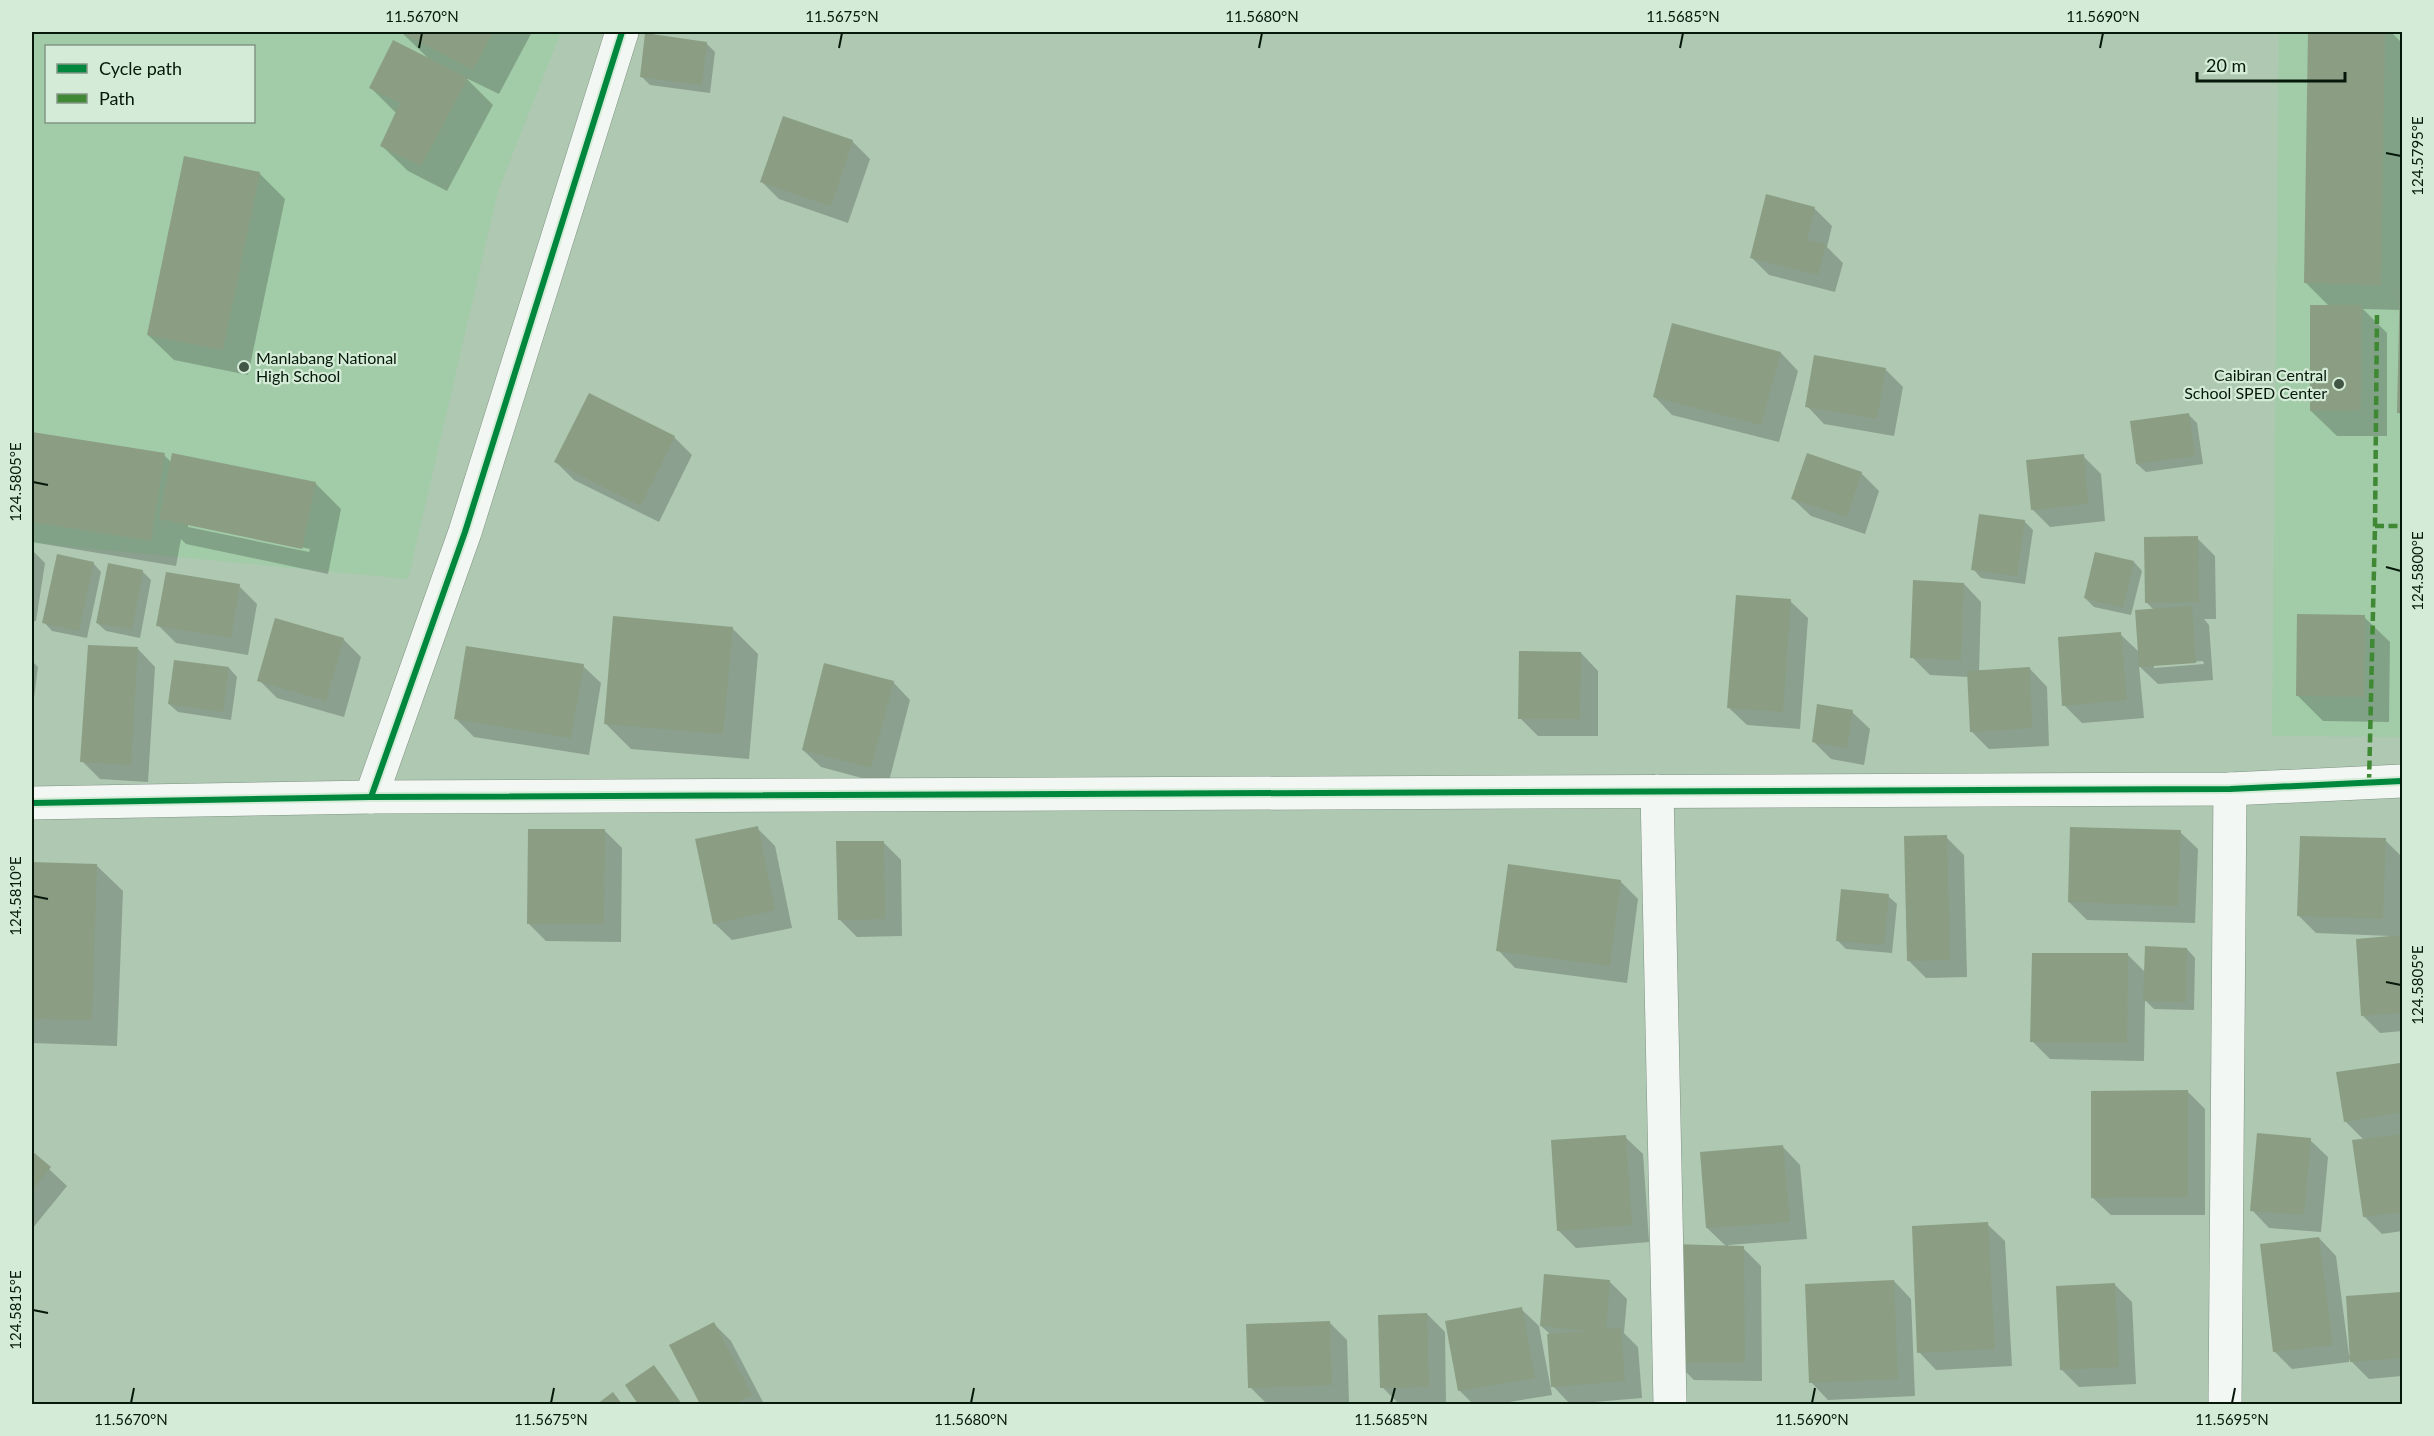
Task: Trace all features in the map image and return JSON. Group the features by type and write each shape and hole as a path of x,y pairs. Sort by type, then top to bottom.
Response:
{"street":[{"path":"371,797 465,532 622,32"},
{"path":"32,803 371,797 2230,789 2403,781"},
{"path":"2225,1404 2230,789"},
{"path":"1657,791 1670,1404"}],"shaded area":[{"name":"Manlabang National High School","path":"32,32 561,32 498,191 408,579 32,543"},
{"name":"Caibiran Central School SPED Center","path":"2279,32 2402,32 2402,737 2272,736"}],"building":[{"path":"400,32 493,32 473,70"},
{"path":"2308,32 2385,32 2381,285 2304,283"},
{"path":"645,33 707,42 702,85 640,77"},
{"path":"393,40 468,78 421,166 380,146 400,103 369,88"},
{"path":"783,116 853,140 831,206 760,182"},
{"path":"184,156 260,172 223,350 147,335"},
{"path":"1766,194 1815,207 1807,240 1826,244 1818,275 1750,258"},
{"path":"2401,234 2402,413 2397,413"},
{"path":"2310,305 2362,305 2361,410 2310,411"},
{"path":"1672,323 1781,352 1761,425 1653,397"},
{"path":"1814,355 1886,368 1877,419 1805,407"},
{"path":"589,393 675,436 641,506 554,462"},
{"path":"2189,413 2195,456 2136,464 2130,421"},
{"path":"32,432 165,453 151,541 32,522"},
{"path":"172,453 316,482 302,549 159,519"},
{"path":"1807,453 1862,472 1847,517 1791,499"},
{"path":"2084,454 2088,504 2031,510 2026,460"},
{"path":"1979,514 2025,520 2017,576 1971,570"},
{"path":"2198,536 2199,602 2145,603 2144,537"},
{"path":"2095,552 2134,561 2123,608 2084,598"},
{"path":"57,554 94,562 79,631 42,623"},
{"path":"108,563 143,570 132,630 96,623"},
{"path":"166,572 240,584 231,638 156,626"},
{"path":"1913,580 1964,583 1961,660 1910,658"},
{"path":"1736,595 1791,599 1783,712 1727,708"},
{"path":"2192,606 2196,663 2139,667 2135,610"},
{"path":"2297,614 2365,615 2364,697 2296,696"},
{"path":"613,616 733,627 723,734 604,724"},
{"path":"275,618 344,638 326,701 257,681"},
{"path":"2121,632 2127,700 2062,706 2058,637"},
{"path":"88,645 138,647 131,765 80,762"},
{"path":"466,646 584,664 571,738 454,719"},
{"path":"1519,651 1581,652 1580,719 1518,719"},
{"path":"174,660 229,667 223,712 168,704"},
{"path":"824,663 894,681 871,768 802,750"},
{"path":"2030,667 2032,728 1970,732 1967,671"},
{"path":"1817,704 1853,710 1847,748 1812,742"},
{"path":"758,826 775,910 713,924 695,839"},
{"path":"2070,827 2181,830 2178,906 2068,902"},
{"path":"528,829 605,829 604,924 527,924"},
{"path":"1947,835 1950,960 1907,961 1904,836"},
{"path":"2300,836 2386,838 2383,919 2297,916"},
{"path":"836,841 884,841 885,919 838,920"},
{"path":"32,862 97,864 92,1020 32,1019"},
{"path":"1508,864 1621,880 1610,966 1496,951"},
{"path":"1841,889 1889,894 1884,945 1836,941"},
{"path":"2402,935 2402,1013 2361,1016 2356,939"},
{"path":"2145,946 2187,948 2186,1002 2143,1001"},
{"path":"2032,953 2128,953 2127,1043 2030,1042"},
{"path":"2400,1063 2402,1112 2344,1122 2336,1072"},
{"path":"2188,1090 2188,1197 2091,1198 2091,1091"},
{"path":"2257,1133 2311,1138 2304,1215 2250,1211"},
{"path":"2402,1134 2402,1212 2363,1217 2352,1140"},
{"path":"1626,1135 1632,1225 1557,1231 1551,1140"},
{"path":"1783,1145 1790,1222 1706,1228 1700,1152"},
{"path":"32,1151 51,1167 32,1190"},
{"path":"1988,1222 1995,1349 1917,1353 1912,1226"},
{"path":"2319,1237 2333,1345 2273,1352 2260,1244"},
{"path":"1671,1244 1744,1246 1745,1363 1675,1363"},
{"path":"1544,1274 1610,1280 1606,1329 1621,1328 1625,1381 1551,1387 1547,1334 1588,1331 1540,1326"},
{"path":"1894,1280 1898,1379 1809,1383 1805,1284"},
{"path":"2115,1283 2119,1367 2060,1370 2056,1286"},
{"path":"2402,1292 2402,1358 2350,1362 2346,1296"},
{"path":"1522,1307 1535,1378 1458,1391 1445,1321"},
{"path":"1427,1313 1429,1387 1380,1388 1378,1315"},
{"path":"1330,1321 1332,1385 1248,1388 1246,1324"},
{"path":"714,1322 752,1395 734,1404 700,1404 669,1345"},
{"path":"654,1365 680,1403 638,1404 625,1385"},
{"path":"613,1392 622,1404 597,1404"}],"marked path":[{"path":"2369,783 2377,313"},
{"path":"2375,526 2402,526"}],"cycle path":[{"path":"371,797 465,532 622,32"},
{"path":"32,803 371,797 2230,789 2402,781"}],"place":[{"name":"Manlabang National High School","path":"244,367"},
{"name":"Caibiran Central School SPED Center","path":"2339,384"}]}
